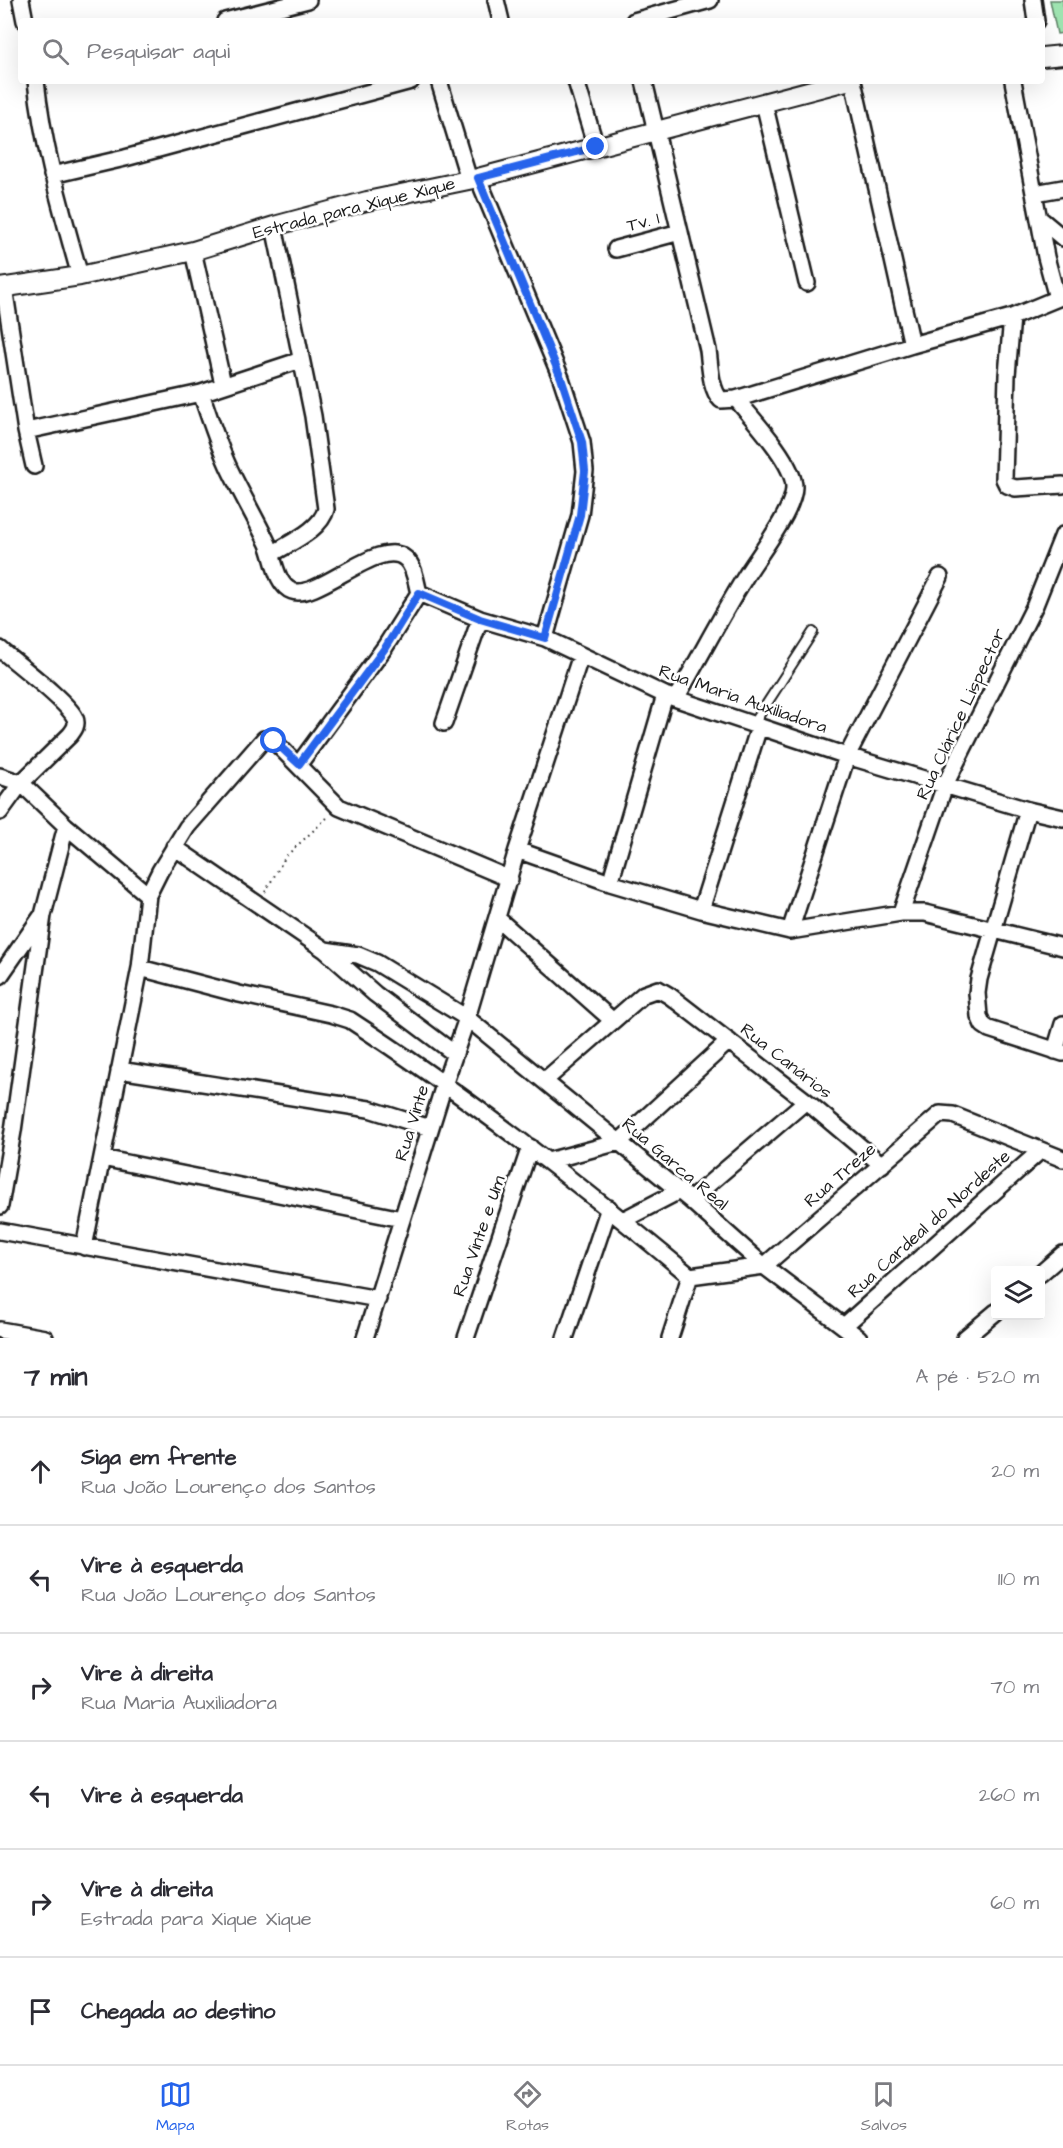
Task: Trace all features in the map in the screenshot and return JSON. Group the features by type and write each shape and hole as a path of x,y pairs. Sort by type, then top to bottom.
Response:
{"street":[{"path":"21,0 24,18"},
{"path":"237,18 308,0"},
{"path":"496,0 500,18"},
{"path":"640,18 668,5 710,0"},
{"path":"1033,0 1036,18"},
{"path":"1045,57 1063,55"},
{"path":"36,84 40,116 52,175 80,276"},
{"path":"52,175 125,158 400,84"},
{"path":"441,84 474,179 561,378 582,442 585,471 580,515 545,638"},
{"path":"577,84 596,147"},
{"path":"645,84 717,396 726,401 1012,317 1060,297 1046,257 1014,84"},
{"name":"Estrada para Xique Xique","path":"2,287 80,276 193,251 367,201 474,179 835,84"},
{"path":"854,84 912,345"},
{"path":"764,103 807,283"},
{"path":"1035,193 1063,188"},
{"path":"1039,218 1063,238"},
{"path":"272,554 314,527 322,519 326,509 313,416 274,226"},
{"name":"Tv. 1","path":"616,249 680,232"},
{"path":"193,251 223,384"},
{"path":"2,287 26,431 34,465"},
{"path":"1012,317 1007,375 1004,479 1007,485 1015,488 1063,485"},
{"path":"26,431 201,393 302,360"},
{"path":"201,393 229,469 272,554 285,586 297,592 309,591 368,560 398,555 409,562 419,593 385,648 299,764"},
{"path":"610,883 671,697 783,518 794,487 783,459 736,399"},
{"name":"Rua Clárice Lispector","path":"901,913 945,786 1035,605 1063,535"},
{"path":"790,931 847,756 940,577"},
{"name":"Rua Maria Auxiliadora","path":"419,593 480,619 545,638 671,697 847,756 1028,810 1063,818"},
{"path":"444,723 480,619"},
{"path":"0,649 70,710 76,723 70,735 21,783 0,812"},
{"name":"Rua Vinte","path":"370,1337 378,1299 430,1128 456,1054 498,920 517,850 581,654"},
{"path":"701,910 756,726"},
{"path":"84,1246 140,968 148,895 187,827 264,739 270,738 299,764 339,807 510,879"},
{"path":"0,776 21,783 66,826 148,895"},
{"path":"1028,810 992,930 977,993 981,1021 989,1029 1059,1052 1063,1024"},
{"path":"0,1206 13,1131 43,915 66,826"},
{"path":"174,847 325,950 375,994 456,1054"},
{"path":"517,850 610,883 701,910 790,931 901,913 933,915 1063,947"},
{"path":"0,976 43,915"},
{"path":"498,920 613,1021 544,1081"},
{"name":"Rua Garca Real","path":"325,950 358,955 377,963 467,1018 685,1196 764,1266 859,1338"},
{"path":"140,968 350,1020 530,1147 609,1208 690,1276 764,1266"},
{"name":"Rua Canários","path":"613,1021 644,994 654,989 663,991 806,1101 882,1165"},
{"path":"548,1161 619,1142 729,1041"},
{"path":"119,1070 369,1109 430,1128"},
{"path":"623,1220 685,1196 806,1101"},
{"name":"Rua Treze","path":"764,1266 940,1114 953,1115 1040,1151"},
{"path":"0,1148 13,1131"},
{"name":"Rua Vinte e Um","path":"466,1338 530,1147"},
{"path":"1040,1151 1063,1159"},
{"name":"Rua Cardeal do Nordeste","path":"844,1326 1040,1151"},
{"path":"102,1158 402,1219"},
{"path":"566,1338 609,1208"},
{"path":"0,1231 378,1299"},
{"path":"1045,1270 1063,1254"},
{"path":"670,1338 690,1276"},
{"path":"965,1338 991,1316"},
{"path":"0,1330 45,1338"}],"lane":[{"path":"756,726 813,632"}],"path":[{"path":"257,905 286,856 339,807"}],"green space":[{"path":"1050,0 1063,0 1063,33 1057,34"}],"route":[{"path":"274,741 299,764 385,648 419,593 480,619 545,638 580,515 585,471 582,442 561,378 478,178 596,147"}]}
